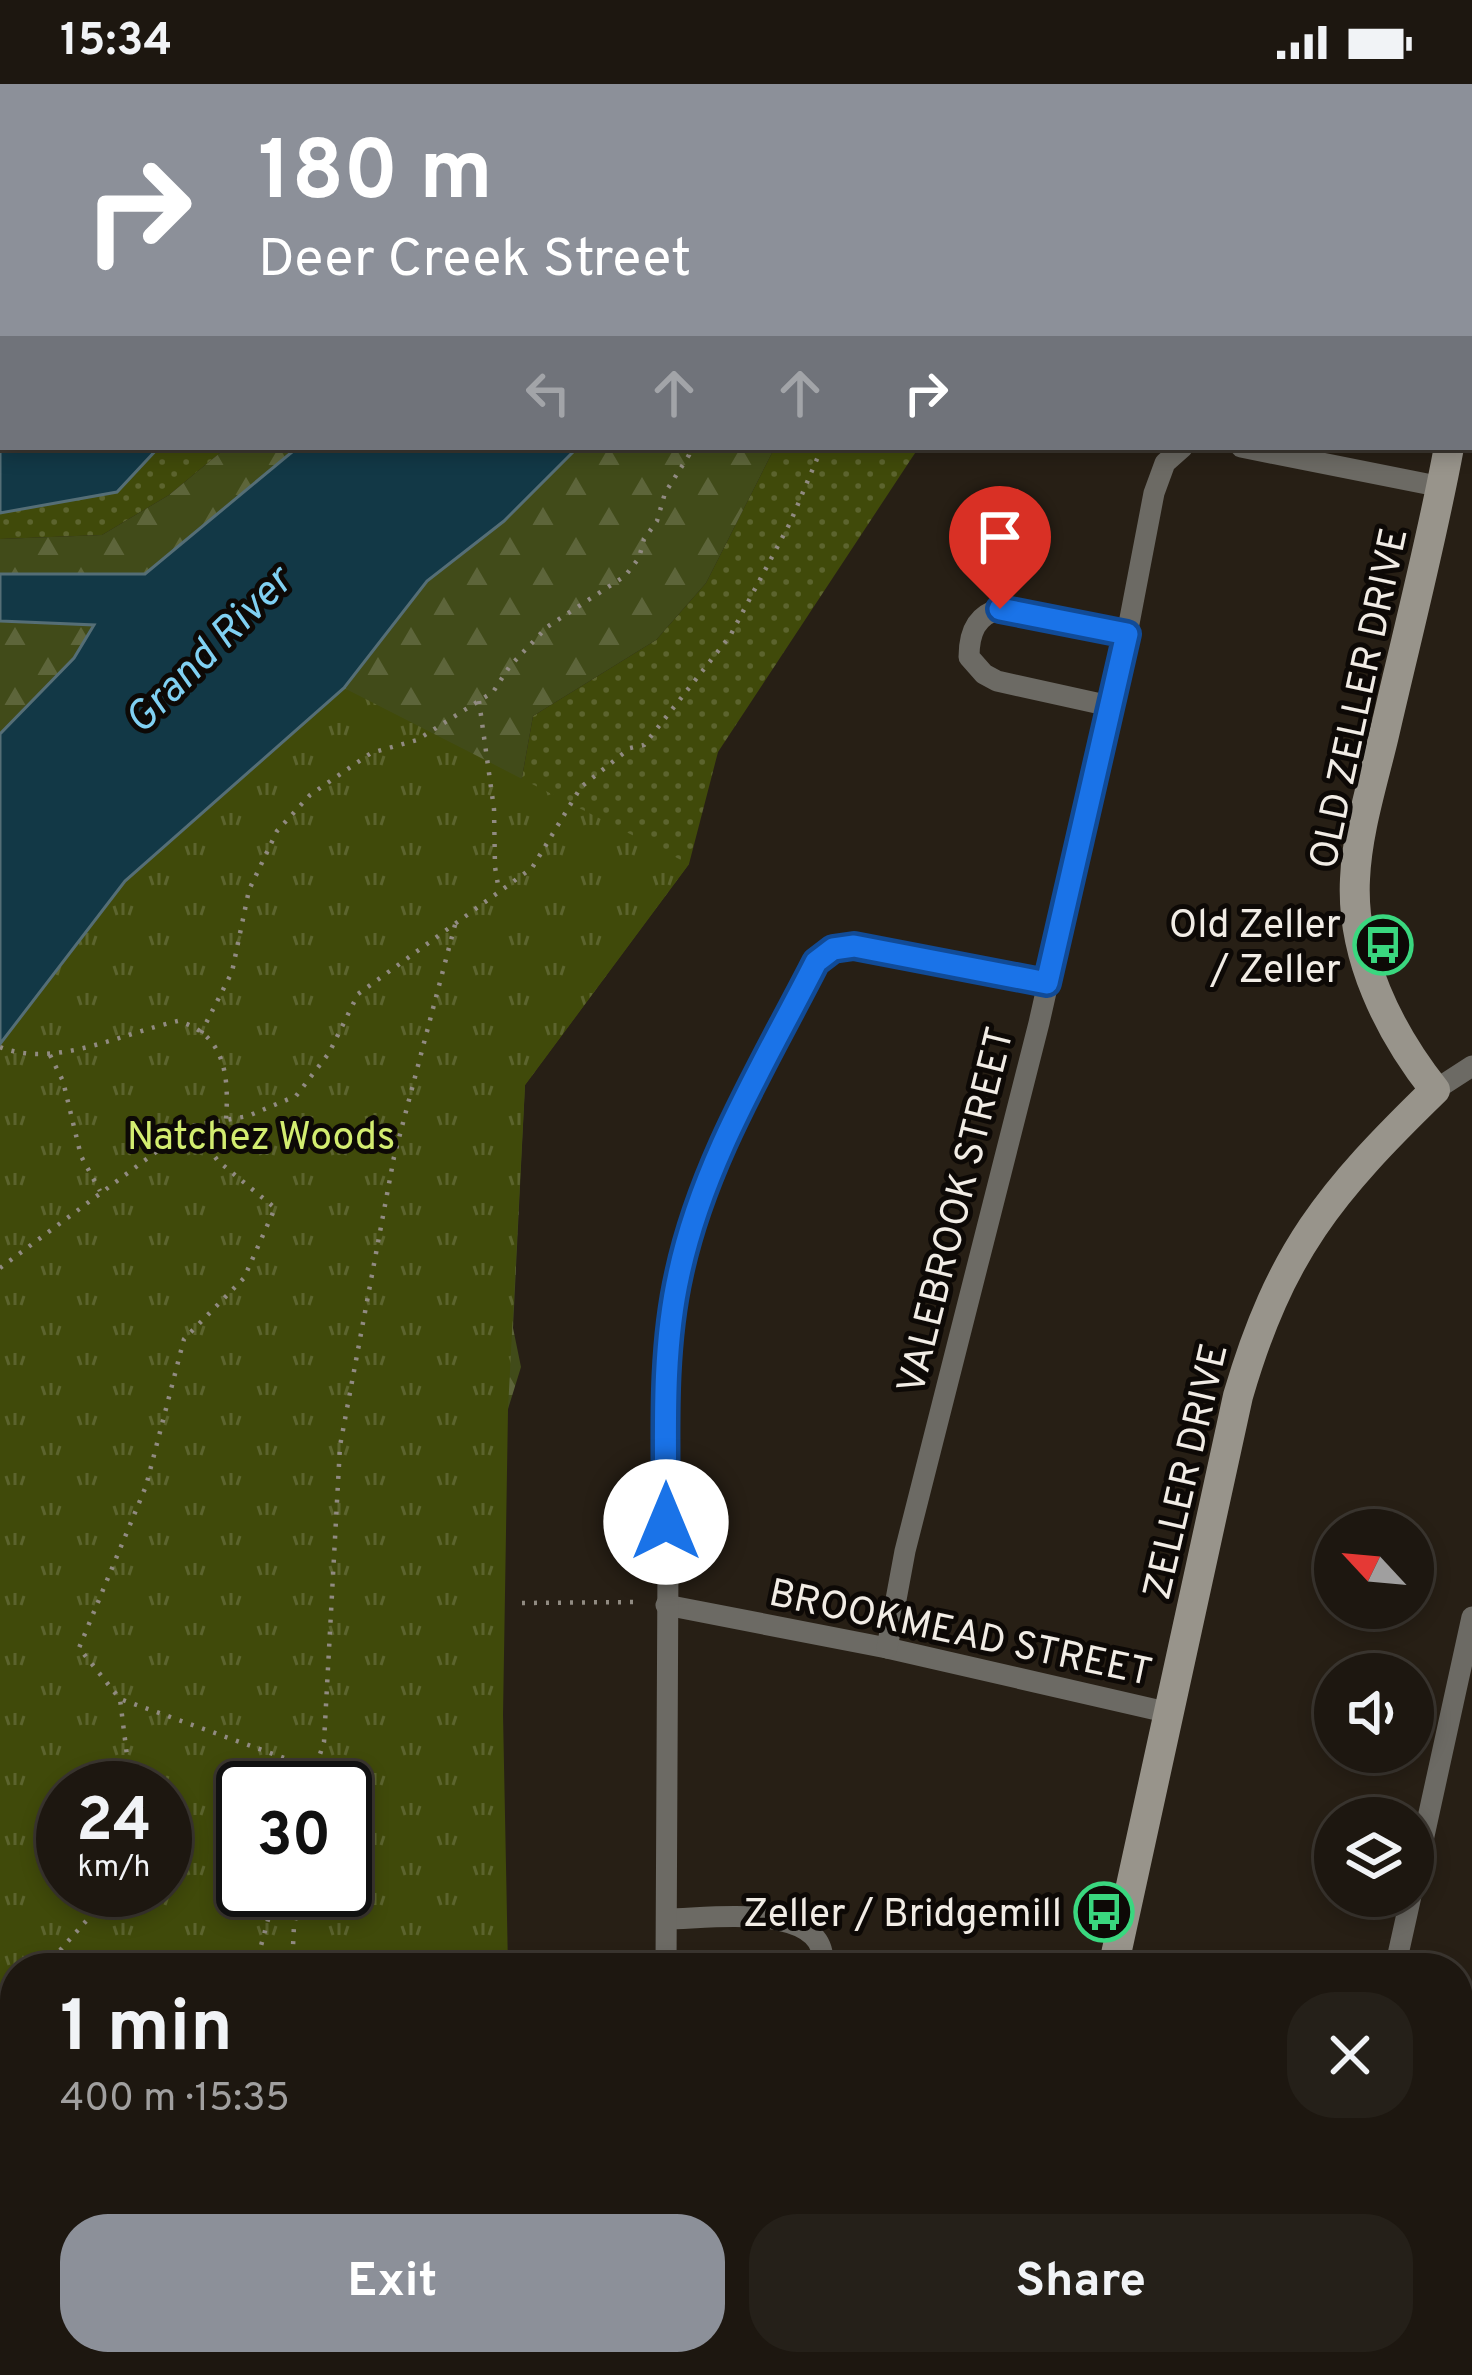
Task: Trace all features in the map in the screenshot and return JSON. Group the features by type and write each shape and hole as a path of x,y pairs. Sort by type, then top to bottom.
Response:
{"street":[{"name":"VALEBROOK STREET","path":"887,1648 904,1551 1047,983 1160,473 1180,450"},
{"path":"1256,450 1442,487"},
{"name":"OLD ZELLER DRIVE","path":"1436,1090 1415,1064 1373,986 1360,936 1355,881 1366,811 1448,450"},
{"path":"1109,706 997,681 969,657 970,634 981,617 1000,609 1127,634"},
{"path":"666,1953 669,1359 679,1274 714,1162 816,962 833,949 854,946 1047,983"},
{"name":"ZELLER DRIVE","path":"1116,1953 1238,1396 1256,1334 1283,1272 1320,1213 1364,1158 1436,1090 1472,1066"},
{"name":"BROOKMEAD STREET","path":"666,1605 887,1648 1170,1713"},
{"path":"1433,1797 1472,1617"},
{"path":"1398,1953 1406,1917"},
{"path":"667,1919 785,1919 807,1927 823,1953"}],"path":[{"path":"201,1033 232,972 249,890 278,831 310,795 370,753 416,740 493,692 509,667 547,627 626,576 690,450"},
{"path":"0,1268 191,1126 248,1116 296,1096 329,1052 358,994 532,868 581,787 630,748 644,745 730,636 790,523 821,450"},
{"path":"479,700 499,891"},
{"path":"318,1761 324,1742 340,1446 394,1157 455,921"},
{"path":"0,1048 50,1055 178,1021 191,1024 217,1047 226,1066 226,1120"},
{"path":"50,1055 63,1082 81,1156 100,1191"},
{"path":"191,1126 218,1161 275,1208 244,1277 184,1339 146,1486 79,1648 120,1699 293,1761"},
{"path":"522,1603 637,1602"},
{"path":"120,1699 128,1761"},
{"path":"57,1953 89,1917"},
{"path":"259,1953 269,1917"},
{"path":"293,1953 296,1917"}],"green space":[{"path":"156,450 223,450 169,495 102,535 0,539 0,513 117,492"},
{"path":"223,450 294,450 145,574 0,574 0,539 102,535 169,495"},
{"path":"575,450 773,450 706,583 656,640 533,716 519,794 525,1085 513,1328 521,1367 508,1409 262,1761 216,1761 216,1899 192,1907 192,1761 36,1761 36,1917 164,1917 59,1953 0,1953 0,1771 344,688 427,581 504,521"},
{"path":"773,450 917,450 718,752 689,864 525,1085 519,794 533,716 656,640 706,583"},
{"path":"0,621 95,624 74,658 0,734"},
{"name":"Natchez Woods","path":"344,688 689,864 525,1085 508,1409 503,1715 508,1953 0,1953 0,1045 125,881"}],"water":[{"path":"0,450 156,450 117,492 0,513"},
{"name":"Grand River","path":"294,450 575,450 504,521 427,581 344,688 125,881 0,1044 0,734 74,658 94,625 0,621 0,574 145,574"}],"place":[{"name":"Old Zeller / Zeller","path":"1383,945"},
{"name":"Zeller / Bridgemill","path":"1104,1912"}],"route":[{"path":"666,1522 669,1359 679,1274 714,1162 816,962 833,949 854,946 1047,983 1127,634 1000,609"}]}
